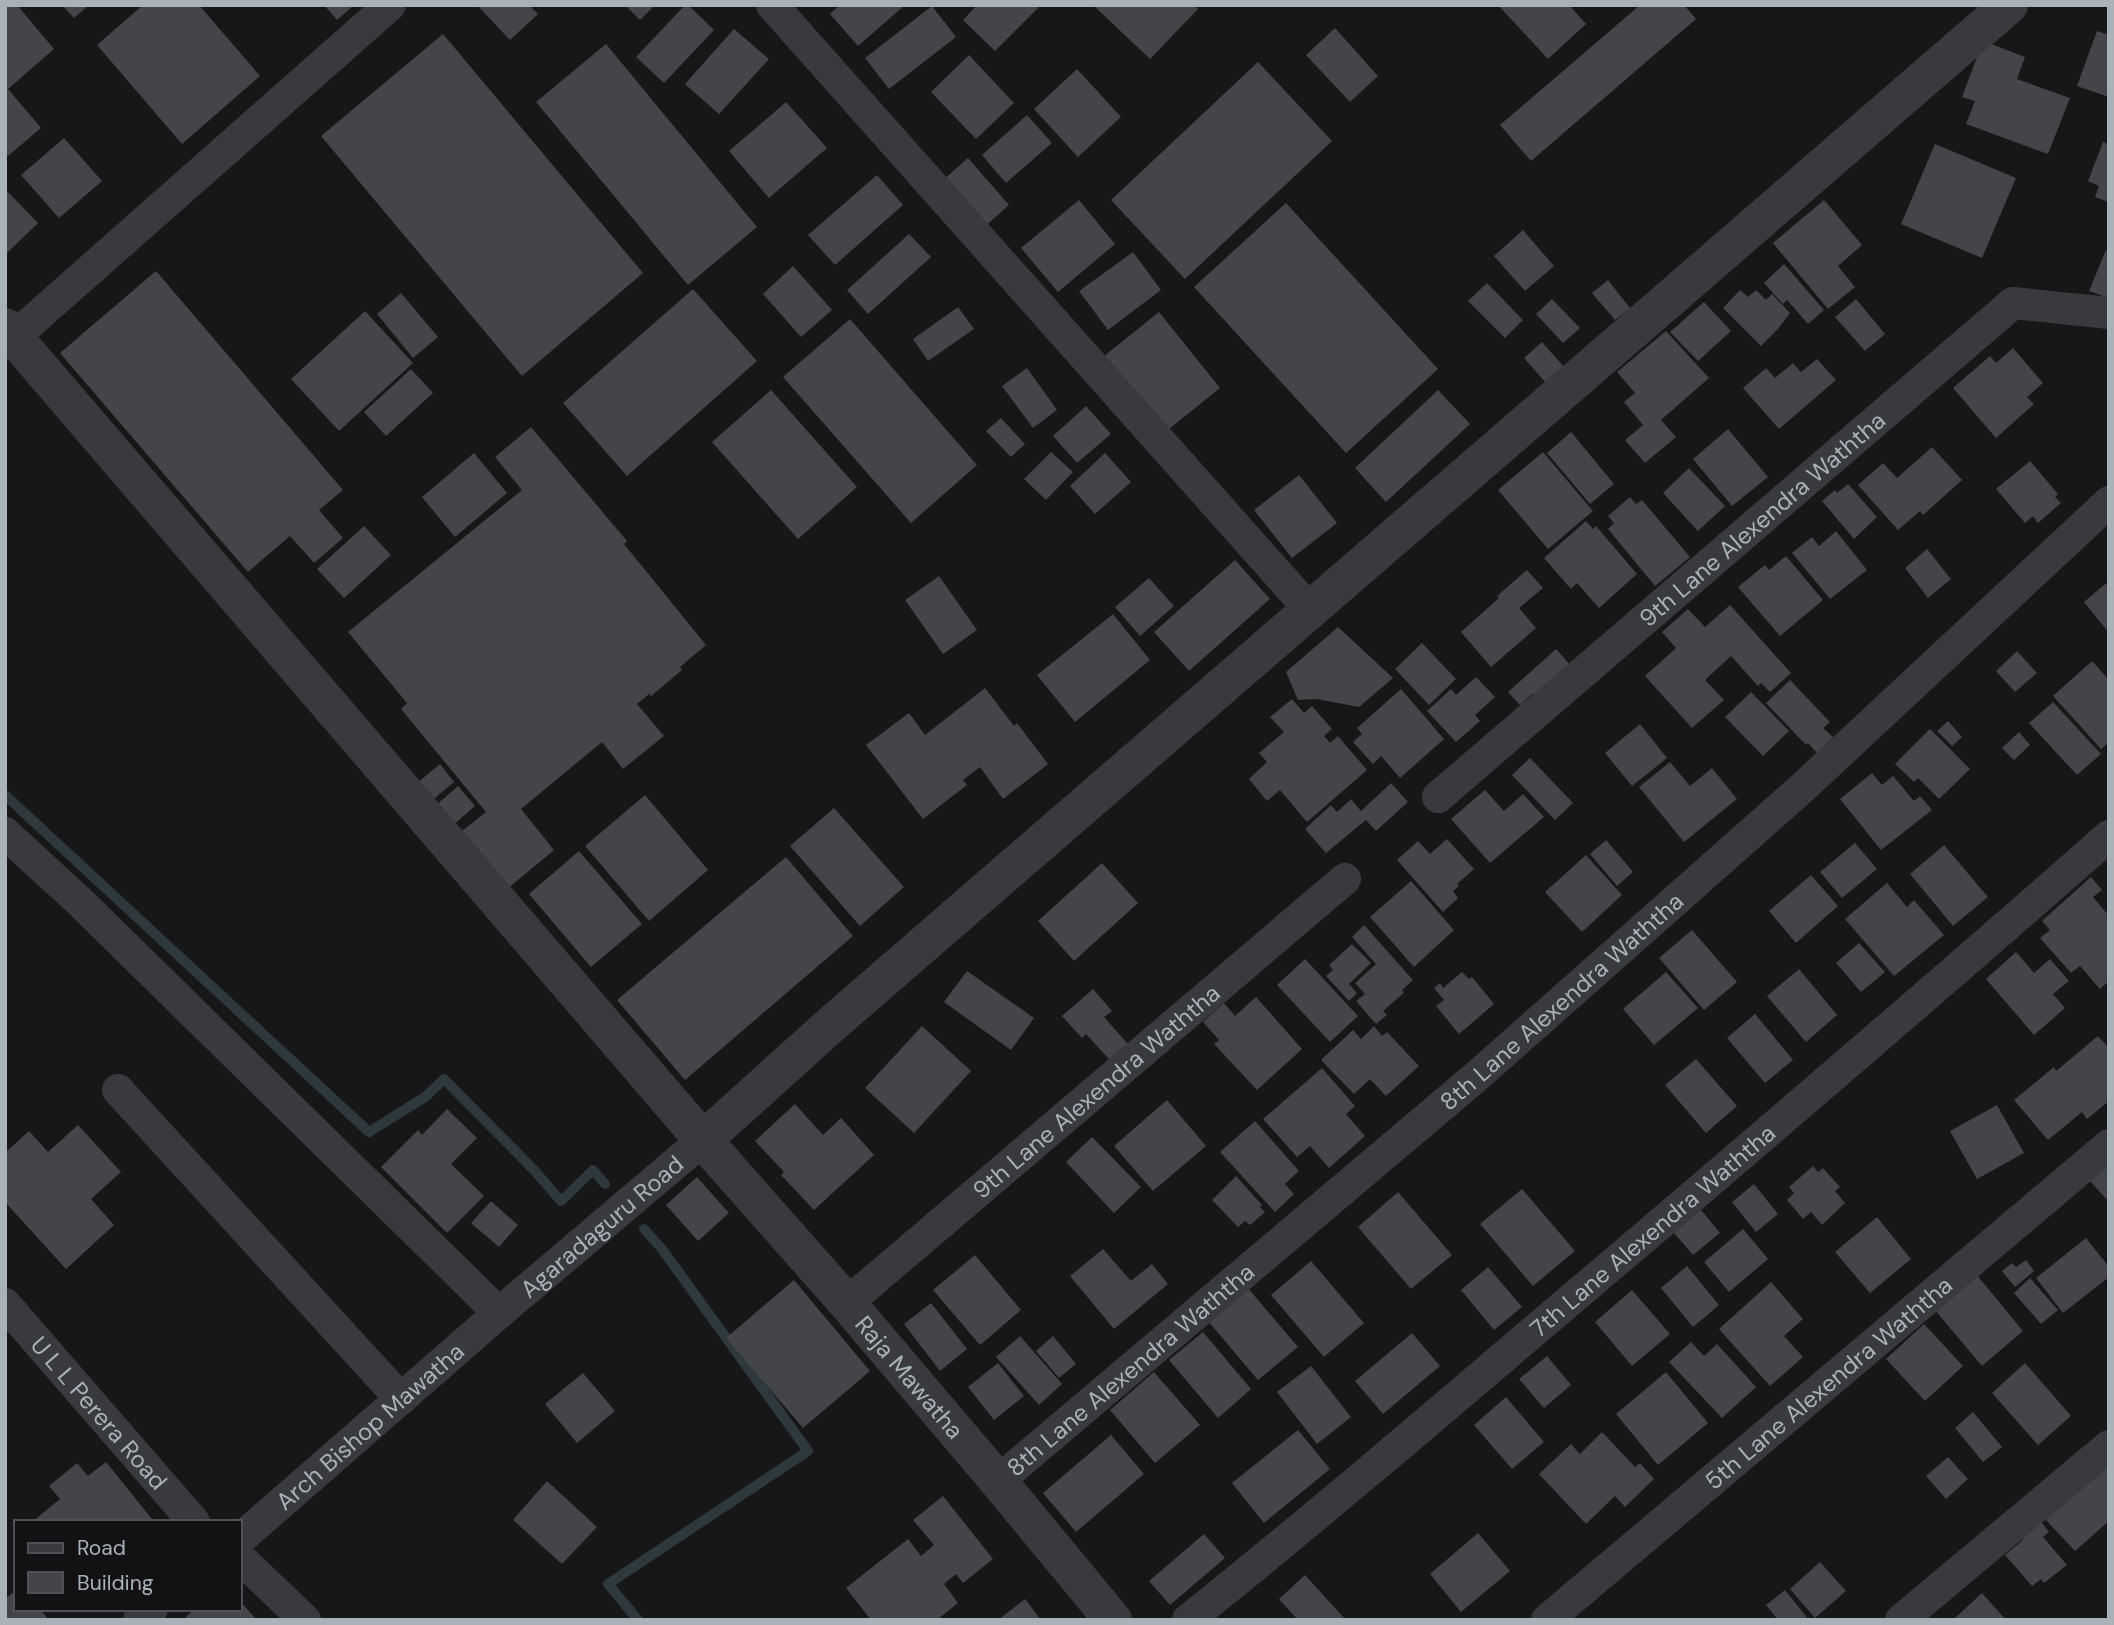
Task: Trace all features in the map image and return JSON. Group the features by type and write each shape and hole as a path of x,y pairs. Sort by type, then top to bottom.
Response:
{"street":[{"path":"10,332 390,5"},
{"path":"772,5 1310,610"},
{"path":"703,1140 834,1022 2009,5"},
{"name":"9th Lane Alexendra Waththa","path":"1438,797 2013,303 2109,313"},
{"name":"Raja Mawatha","path":"10,332 703,1140 848,1303 1113,1620"},
{"name":"8th Lane Alexendra Waththa","path":"998,1481 1487,1067 1801,789 2109,502"},
{"path":"5,833 88,910 499,1313"},
{"name":"7th Lane Alexendra Waththa","path":"1188,1620 1296,1533 1664,1221 2109,836"},
{"name":"9th Lane Alexendra Waththa","path":"848,1303 1345,879"},
{"path":"118,1090 401,1399"},
{"name":"Agaradaguru Road","path":"499,1313 703,1140"},
{"name":"5th Lane Alexendra Waththa","path":"1547,1620 2109,1145"},
{"name":"U L L Perera Road","path":"5,1304 192,1520"},
{"name":"Arch Bishop Mawatha","path":"242,1537 499,1313"},
{"path":"1901,1620 2109,1446"},
{"path":"242,1560 305,1620"}],"building":[{"path":"5,5 17,5 54,49 8,89 41,128 8,156 5,153"},
{"path":"62,5 89,5 74,18"},
{"path":"143,5 199,5 260,76 182,144 97,45"},
{"path":"324,5 354,5 337,20"},
{"path":"477,5 529,5 538,14 510,40"},
{"path":"625,5 655,5 640,20"},
{"path":"685,5 714,30 664,83 636,57"},
{"path":"840,5 905,5 858,46 830,14"},
{"path":"977,5 1041,5 995,51 963,20"},
{"path":"1093,5 1194,5 1198,9 1150,59"},
{"path":"1498,5 1569,5 1586,24 1548,59"},
{"path":"1640,5 1684,5 1696,19 1531,161 1500,125"},
{"path":"932,6 956,37 889,89 865,58"},
{"path":"1335,28 1378,76 1350,102 1306,55"},
{"path":"734,29 769,59 719,114 685,84"},
{"path":"2097,31 2109,35 2109,97 2077,86"},
{"path":"443,34 643,273 522,376 321,136"},
{"path":"1983,41 2025,57 2017,79 2070,98 2048,154 1966,124 1975,101 1962,97"},
{"path":"606,44 757,227 688,285 536,102"},
{"path":"969,55 1014,103 976,139 931,92"},
{"path":"1258,62 1332,141 1185,279 1111,200"},
{"path":"1077,69 1121,117 1078,157 1034,109"},
{"path":"786,102 827,148 769,198 729,151"},
{"path":"1027,115 1052,143 1006,183 982,155"},
{"path":"64,138 102,181 59,218 21,175"},
{"path":"2103,142 2109,144 2109,202 2095,197 2099,186 2088,181"},
{"path":"1935,144 2016,178 1982,258 1901,224"},
{"path":"968,158 1009,205 982,229 942,181"},
{"path":"877,175 903,205 835,265 808,235"},
{"path":"5,189 38,223 5,255"},
{"path":"1079,200 1115,244 1058,292 1021,248"},
{"path":"1824,200 1862,245 1838,266 1855,287 1828,309 1773,243"},
{"path":"1286,203 1438,369 1346,453 1194,287"},
{"path":"1523,230 1554,266 1525,291 1494,256"},
{"path":"909,234 931,257 868,314 847,290"},
{"path":"2106,250 2109,251 2109,298 2089,291"},
{"path":"1133,252 1161,290 1108,330 1079,291"},
{"path":"1784,264 1824,310 1808,324 1787,300 1783,304 1764,283"},
{"path":"793,266 832,310 801,337 763,294"},
{"path":"156,271 343,490 319,510 343,538 314,563 290,536 248,572 60,353"},
{"path":"1608,280 1630,308 1615,320 1592,293"},
{"path":"1487,283 1523,320 1505,338 1468,301"},
{"path":"693,289 757,361 627,476 563,403"},
{"path":"1740,290 1748,297 1756,290 1766,300 1772,294 1790,313 1761,346 1723,308"},
{"path":"401,293 438,337 413,358 377,314"},
{"path":"1552,299 1580,328 1563,343 1536,314"},
{"path":"1856,299 1885,334 1865,351 1835,317"},
{"path":"1704,302 1731,331 1698,361 1670,332"},
{"path":"958,307 974,329 928,361 913,339"},
{"path":"365,311 413,363 339,431 291,379"},
{"path":"1159,312 1220,388 1164,433 1103,357"},
{"path":"850,319 977,465 911,523 783,377"},
{"path":"1666,331 1709,378 1661,420 1676,437 1645,463 1625,440 1643,425 1624,402 1635,393 1617,372"},
{"path":"1542,342 1564,367 1546,383 1524,358"},
{"path":"2013,348 2043,383 2027,397 2034,404 1996,438 1953,388 1990,356 1996,363"},
{"path":"1817,359 1836,380 1779,429 1743,388 1766,368 1775,378 1793,363 1801,372"},
{"path":"1027,368 1057,410 1033,428 1002,386"},
{"path":"411,369 433,393 386,436 364,412"},
{"path":"771,390 857,487 798,539 712,442"},
{"path":"1438,390 1470,424 1386,502 1355,468"},
{"path":"1086,406 1111,434 1077,463 1053,436"},
{"path":"1001,418 1025,444 1011,457 986,431"},
{"path":"531,427 627,541 624,544 706,645 680,667 682,670 637,704 664,736 623,769 602,742 521,809 554,850 500,895 453,838 486,812 401,709 407,703 348,632 522,490 495,457"},
{"path":"1728,429 1768,477 1732,506 1693,459"},
{"path":"1571,432 1614,484 1590,504 1547,453"},
{"path":"1932,447 1962,480 1923,515 1920,511 1898,530 1858,485 1883,463 1897,478"},
{"path":"1051,452 1073,472 1046,500 1024,479"},
{"path":"1543,452 1593,511 1548,549 1498,490"},
{"path":"474,453 507,493 455,537 422,497"},
{"path":"1105,453 1131,482 1095,514 1070,486"},
{"path":"2030,461 2058,494 2055,497 2061,503 2038,523 2033,516 2025,523 1996,489"},
{"path":"1689,468 1725,506 1698,531 1663,493"},
{"path":"1299,475 1337,523 1292,558 1254,510"},
{"path":"1848,484 1877,517 1854,539 1822,501"},
{"path":"1630,497 1636,504 1642,500 1690,557 1655,586 1608,529 1614,523 1608,516"},
{"path":"1586,521 1593,529 1596,526 1637,574 1599,608 1577,583 1571,589 1544,558"},
{"path":"364,526 391,555 344,598 317,569"},
{"path":"1836,531 1867,570 1830,599 1792,553 1812,537 1819,546"},
{"path":"1927,549 1951,579 1928,598 1905,568"},
{"path":"1786,556 1823,600 1780,636 1738,587 1765,565 1769,570"},
{"path":"1235,560 1270,599 1189,671 1154,632"},
{"path":"1527,570 1543,588 1519,608 1536,628 1491,667 1461,632"},
{"path":"939,576 977,630 943,654 905,600"},
{"path":"1149,578 1174,606 1140,636 1115,607"},
{"path":"2109,581 2109,633 2084,602"},
{"path":"1730,605 1791,673 1770,692 1761,683 1758,686 1731,656 1705,680 1724,700 1692,728 1645,676 1676,648 1662,632 1688,609 1705,627"},
{"path":"1113,614 1150,660 1075,722 1037,675"},
{"path":"1338,627 1393,678 1359,707 1317,699 1298,700 1286,672"},
{"path":"1422,643 1456,679 1429,705 1395,669"},
{"path":"1556,649 1574,669 1539,701 1532,694 1520,705 1508,692"},
{"path":"2017,651 2037,673 2015,692 1996,671"},
{"path":"2092,661 2109,680 2109,742 2101,749 2053,696"},
{"path":"1476,677 1495,697 1475,715 1480,721 1456,742 1427,711 1451,689 1456,695"},
{"path":"1790,680 1830,722 1823,728 1833,737 1817,753 1766,703"},
{"path":"985,688 1014,726 1017,723 1048,764 1003,799 980,767 963,780 967,785 923,819 866,745 909,713 925,735"},
{"path":"1401,689 1444,739 1400,778 1381,756 1373,764 1353,742 1362,734 1357,728"},
{"path":"1751,692 1789,731 1763,756 1725,717"},
{"path":"1292,699 1304,713 1312,706 1332,729 1324,736 1330,743 1338,736 1367,770 1307,822 1280,790 1267,801 1249,779 1267,762 1259,753 1284,732 1270,717"},
{"path":"2053,702 2101,754 2077,775 2029,723"},
{"path":"1948,721 1962,737 1952,746 1937,731"},
{"path":"1640,724 1667,758 1632,786 1605,753"},
{"path":"1930,729 1970,769 1939,799 1918,778 1914,782 1895,764"},
{"path":"2019,732 2030,745 2014,760 2002,748"},
{"path":"1530,758 1573,803 1555,820 1512,775"},
{"path":"1670,762 1690,786 1712,768 1737,799 1684,842 1639,787"},
{"path":"440,764 454,782 430,802 416,784"},
{"path":"1872,773 1882,785 1893,776 1914,801 1920,796 1932,810 1881,850 1840,799"},
{"path":"1391,783 1408,802 1376,831 1366,820 1326,853 1305,829 1331,805 1337,812 1351,799 1361,811"},
{"path":"458,786 475,806 450,828 433,808"},
{"path":"1485,790 1504,811 1523,794 1544,817 1490,863 1451,819"},
{"path":"645,795 708,870 649,921 585,846"},
{"path":"834,808 904,887 860,926 790,846"},
{"path":"1447,839 1474,869 1457,884 1459,886 1453,891 1458,898 1443,912 1397,860 1418,841 1430,854"},
{"path":"1606,840 1633,872 1617,886 1590,854"},
{"path":"1855,843 1877,869 1842,898 1820,872"},
{"path":"1944,845 1988,897 1953,926 1910,874"},
{"path":"579,851 642,924 591,967 529,894"},
{"path":"1586,855 1622,895 1582,932 1545,892"},
{"path":"786,857 853,936 685,1080 617,1000"},
{"path":"1102,863 1138,903 1074,961 1038,921"},
{"path":"1811,875 1838,906 1796,943 1769,911"},
{"path":"2091,877 2102,890 2093,897 2109,916 2109,981 2100,989 2080,966 2071,973 2040,938 2050,930 2042,921"},
{"path":"1411,881 1454,930 1414,967 1370,917"},
{"path":"1887,883 1907,907 1914,900 1944,935 1894,976 1845,919"},
{"path":"1364,925 1413,980 1402,990 1404,993 1383,1011 1387,1015 1376,1024 1356,1001 1365,994 1355,983 1376,964 1352,937"},
{"path":"1692,930 1737,982 1704,1010 1659,958"},
{"path":"1859,943 1885,972 1861,992 1836,963"},
{"path":"1352,944 1371,963 1349,984 1357,993 1349,1001 1326,976 1333,970 1329,965"},
{"path":"2016,952 2034,973 2050,959 2069,981 2053,994 2065,1008 2034,1035 1986,979"},
{"path":"1305,959 1358,1016 1330,1042 1277,985"},
{"path":"1799,969 1837,1015 1806,1042 1767,996"},
{"path":"967,971 1034,1018 1011,1050 944,1002"},
{"path":"1462,972 1469,979 1472,977 1494,1004 1459,1034 1436,1006 1444,1000 1434,988 1440,983 1443,988"},
{"path":"1666,972 1698,1008 1654,1045 1623,1009"},
{"path":"1093,989 1112,1011 1104,1017 1135,1052 1117,1068 1086,1034 1082,1038 1062,1016"},
{"path":"1256,997 1302,1049 1257,1090 1214,1044 1219,1040 1203,1022 1224,1003 1235,1016"},
{"path":"1755,1014 1793,1060 1765,1083 1727,1038"},
{"path":"922,1026 971,1071 914,1133 865,1088"},
{"path":"1374,1026 1382,1036 1387,1032 1419,1066 1386,1096 1370,1079 1354,1094 1321,1060 1353,1030 1361,1039"},
{"path":"2098,1036 2109,1048 2109,1101 2087,1119 2082,1112 2048,1140 2014,1100 2054,1067 2056,1071"},
{"path":"1696,1059 1737,1106 1706,1133 1665,1085"},
{"path":"1322,1068 1355,1106 1346,1114 1365,1136 1329,1168 1310,1146 1297,1157 1263,1119"},
{"path":"1167,1100 1206,1146 1153,1191 1114,1146"},
{"path":"795,1104 823,1135 841,1118 874,1155 814,1210 781,1175 784,1172 755,1141"},
{"path":"1997,1105 2024,1153 1977,1179 1950,1131"},
{"path":"447,1109 477,1138 451,1164 484,1196 447,1233 381,1167 418,1130 422,1135"},
{"path":"1255,1121 1299,1171 1285,1184 1294,1194 1275,1212 1220,1152"},
{"path":"78,1125 121,1172 91,1199 114,1225 66,1269 5,1202 5,1153 29,1131 48,1152"},
{"path":"1092,1137 1141,1187 1114,1213 1066,1162"},
{"path":"2109,1163 2109,1202 2089,1180"},
{"path":"1813,1166 1818,1172 1823,1168 1840,1187 1835,1191 1845,1203 1822,1225 1811,1212 1803,1219 1787,1200 1794,1193 1789,1187"},
{"path":"1236,1176 1265,1212 1250,1225 1245,1221 1238,1227 1212,1200"},
{"path":"697,1177 729,1213 698,1241 666,1205"},
{"path":"1754,1184 1778,1214 1756,1232 1732,1202"},
{"path":"1522,1189 1575,1251 1533,1286 1480,1224"},
{"path":"1398,1192 1452,1255 1411,1289 1358,1227"},
{"path":"491,1201 518,1225 499,1247 471,1223"},
{"path":"1696,1204 1720,1233 1693,1255 1669,1227"},
{"path":"1877,1217 1911,1259 1870,1293 1835,1252"},
{"path":"1743,1229 1768,1259 1729,1292 1704,1262"},
{"path":"2086,1238 2109,1267 2109,1277 2063,1313 2036,1278"},
{"path":"1103,1249 1131,1281 1152,1264 1168,1284 1114,1329 1070,1276"},
{"path":"975,1255 1021,1310 980,1345 933,1290"},
{"path":"2026,1260 2034,1271 2015,1287 2002,1271 2012,1263 2016,1267"},
{"path":"1311,1261 1364,1323 1324,1357 1271,1295"},
{"path":"1687,1266 1719,1305 1693,1327 1661,1288"},
{"path":"1488,1267 1522,1307 1494,1330 1461,1290"},
{"path":"1976,1274 2023,1331 1982,1366 1934,1309"},
{"path":"2030,1278 2058,1310 2041,1324 2014,1293"},
{"path":"794,1280 870,1371 803,1428 726,1338"},
{"path":"1771,1282 1803,1319 1784,1336 1803,1357 1770,1386 1719,1329"},
{"path":"1247,1287 1298,1347 1258,1380 1208,1321"},
{"path":"1632,1290 1670,1334 1632,1366 1595,1322"},
{"path":"931,1303 967,1349 940,1371 904,1324"},
{"path":"1924,1324 1963,1366 1925,1401 1886,1359"},
{"path":"1203,1332 1251,1389 1218,1418 1169,1360"},
{"path":"1412,1333 1440,1366 1383,1414 1355,1381"},
{"path":"1020,1336 1062,1384 1039,1405 996,1357"},
{"path":"1053,1336 1076,1364 1059,1378 1036,1351"},
{"path":"1691,1342 1704,1356 1717,1344 1756,1387 1722,1418 1669,1362"},
{"path":"1547,1356 1571,1385 1544,1408 1519,1379"},
{"path":"998,1363 1024,1396 994,1420 968,1387"},
{"path":"2025,1363 2071,1416 2038,1445 1992,1393"},
{"path":"1311,1366 1351,1417 1317,1444 1277,1392"},
{"path":"1154,1372 1200,1425 1155,1463 1110,1410"},
{"path":"1666,1372 1708,1423 1658,1465 1616,1414"},
{"path":"583,1373 615,1411 577,1443 545,1404"},
{"path":"1506,1397 1544,1442 1512,1469 1474,1425"},
{"path":"1973,1412 2002,1447 1983,1462 1955,1428"},
{"path":"1298,1430 1330,1469 1264,1523 1232,1483"},
{"path":"1602,1432 1635,1467 1640,1463 1654,1479 1625,1507 1615,1496 1586,1524 1539,1474 1571,1444 1580,1454"},
{"path":"1111,1435 1144,1474 1076,1532 1043,1493"},
{"path":"1948,1457 1968,1479 1946,1499 1926,1476"},
{"path":"106,1462 152,1519 34,1520 60,1499 49,1486 77,1463 88,1476"},
{"path":"2103,1463 2109,1469 2109,1521 2075,1551 2044,1518"},
{"path":"547,1481 597,1527 562,1564 513,1520"},
{"path":"943,1496 993,1559 963,1583 956,1574 944,1584 958,1603 937,1620 871,1620 846,1588 908,1539 921,1556 934,1545 913,1520"},
{"path":"2038,1518 2049,1532 2043,1537 2067,1565 2044,1583 2041,1579 2032,1586 2005,1555 2023,1540 2018,1535"},
{"path":"1478,1533 1510,1571 1461,1612 1430,1574"},
{"path":"1204,1534 1225,1558 1170,1605 1149,1581"},
{"path":"1820,1562 1846,1591 1815,1618 1790,1589"},
{"path":"1305,1575 1346,1620 1298,1620 1279,1599"},
{"path":"1785,1590 1809,1620 1778,1620 1766,1605"},
{"path":"14,1592 14,1611 42,1611 49,1620 5,1620 5,1599"},
{"path":"1982,1593 2006,1620 1953,1620"},
{"path":"1025,1599 1041,1620 998,1620"},
{"path":"242,1603 257,1620 183,1620 192,1611 242,1611"}],"waterway":[{"path":"5,795 369,1132 425,1097 444,1079 561,1201 593,1170 605,1184"},
{"path":"638,1620 608,1584 808,1451 662,1249 644,1229"}]}
